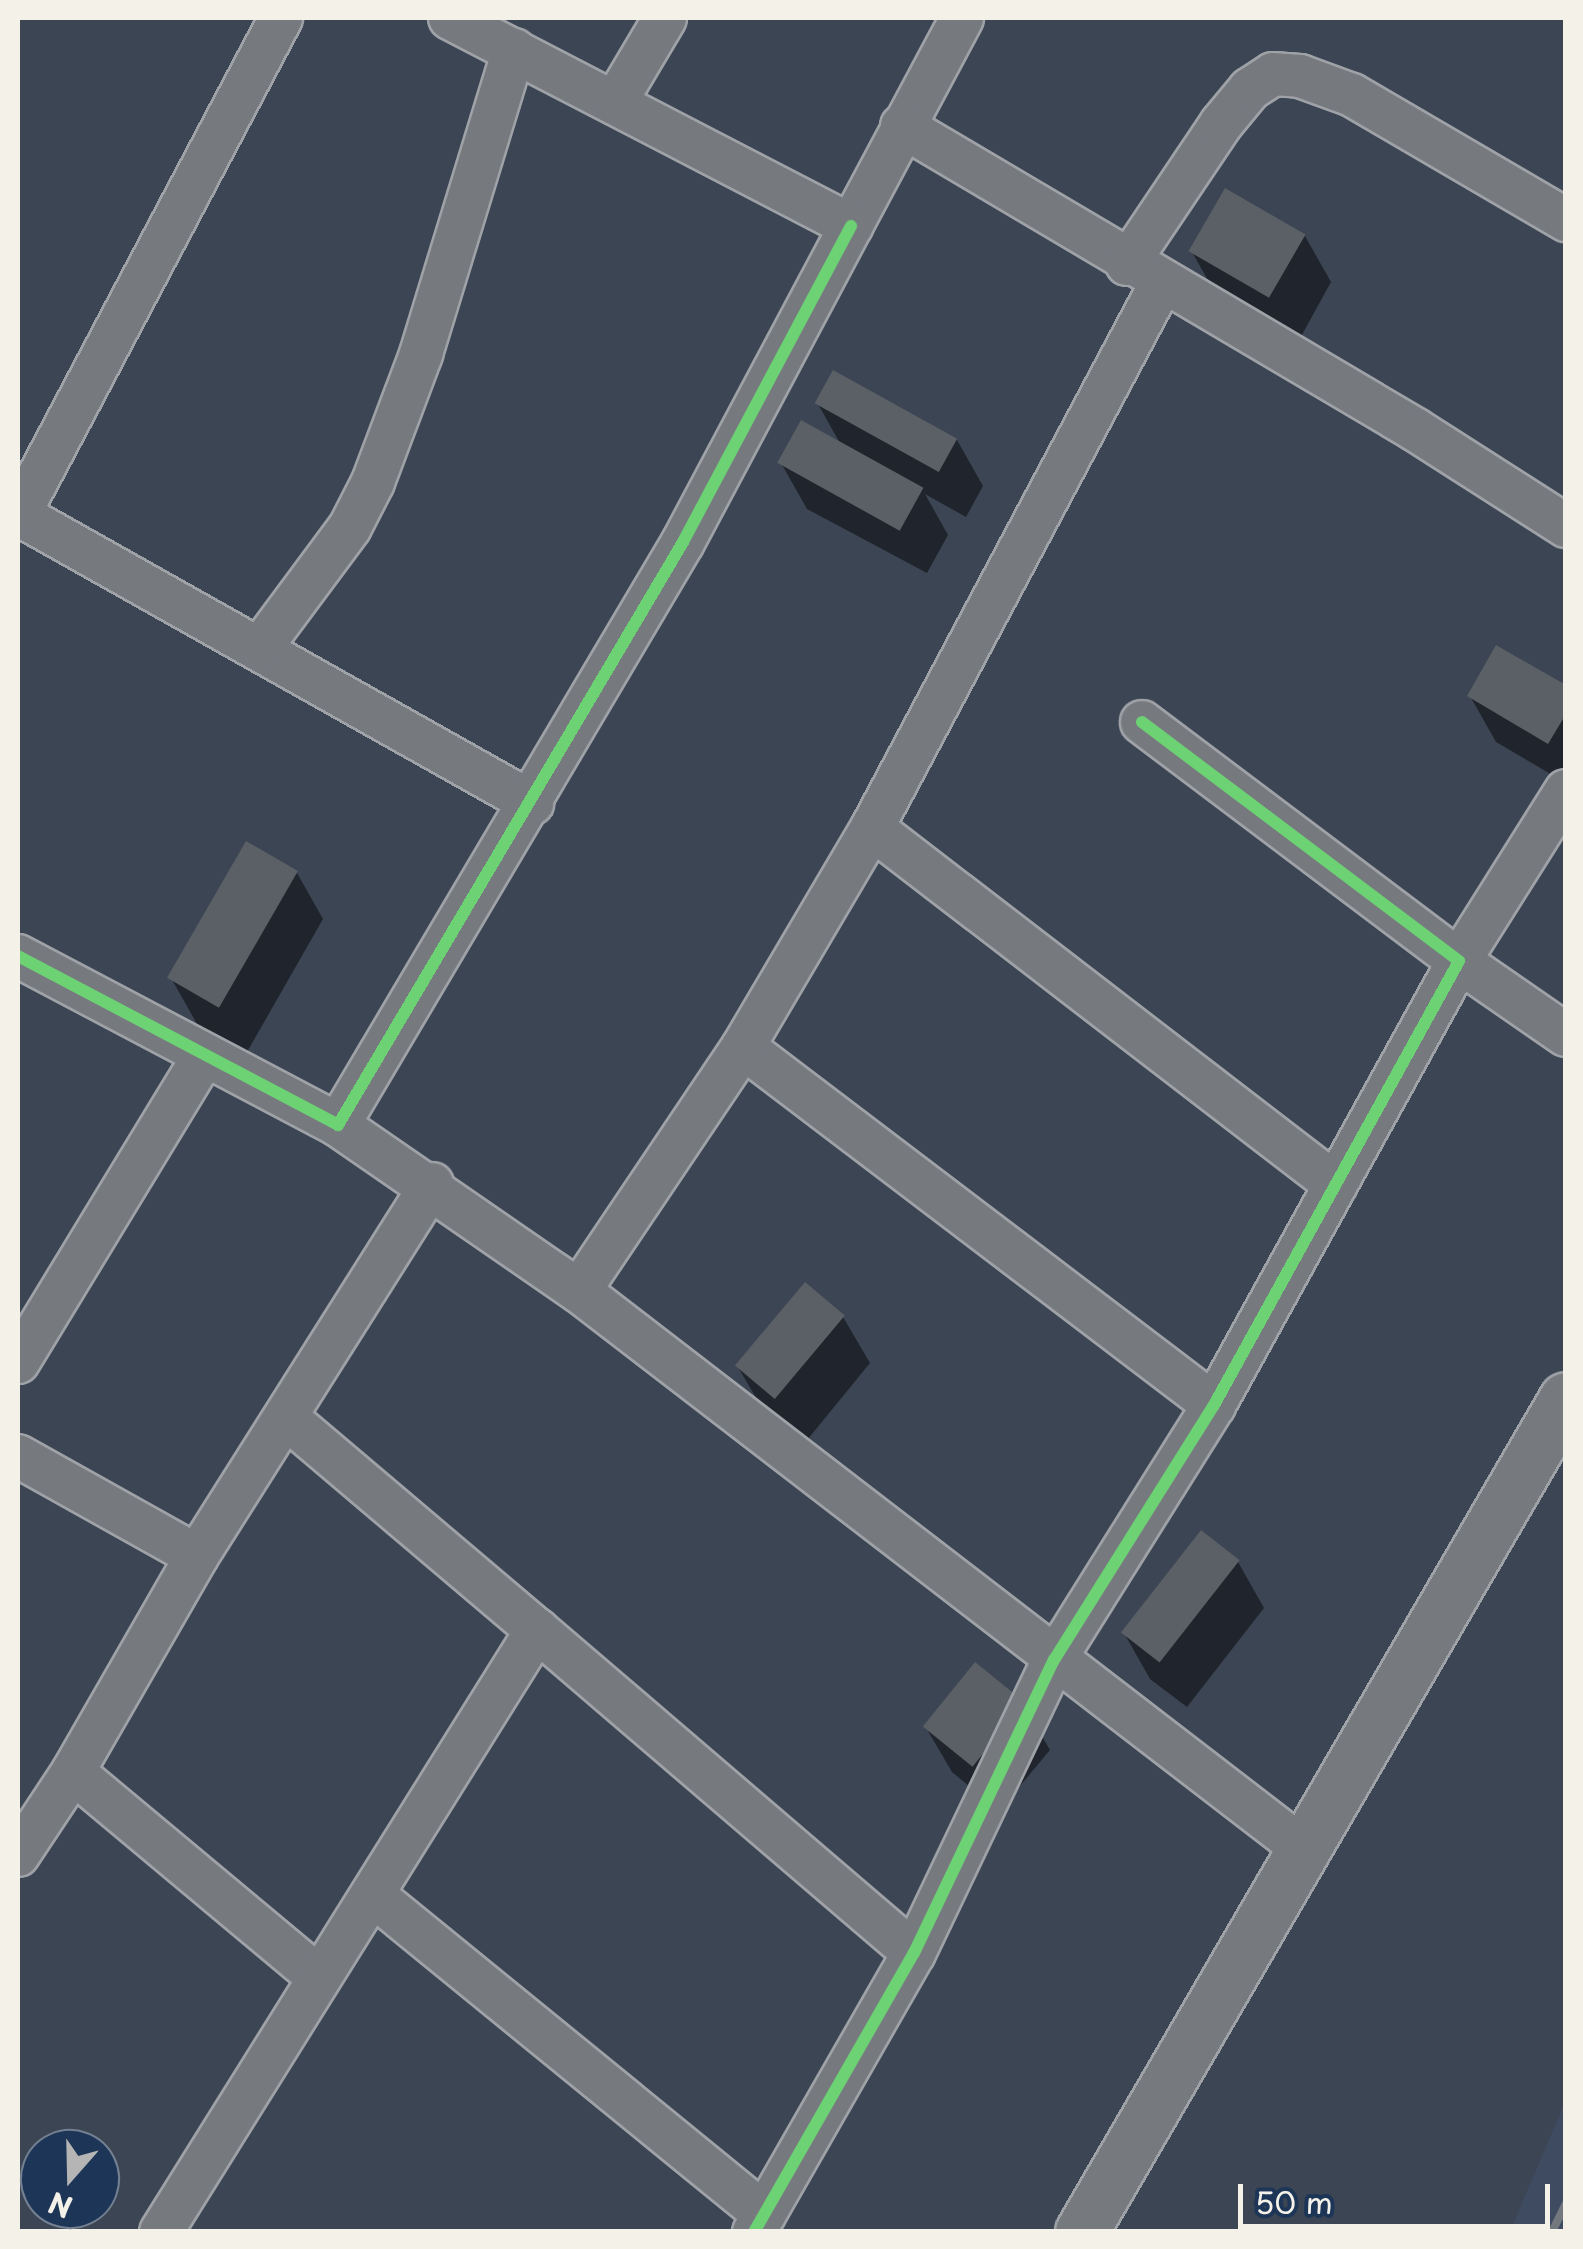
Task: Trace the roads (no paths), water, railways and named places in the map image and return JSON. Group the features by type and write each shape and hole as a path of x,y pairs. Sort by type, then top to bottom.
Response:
{"street":[{"path":"281,18 18,515 261,647 532,803"},
{"path":"450,18 617,99 851,226"},
{"path":"617,99 665,18"},
{"path":"338,1124 532,803 683,542 962,18"},
{"path":"261,647 350,526 374,482 422,354 514,50"},
{"path":"579,1291 742,1047 872,828 1144,274 1221,124 1250,88 1273,74 1300,76 1352,95 1566,220"},
{"path":"902,126 1144,274 1416,430 1566,526"},
{"path":"1142,722 1460,961 1566,1035"},
{"path":"373,1895 759,2223 914,1953 1054,1660 1214,1405 1460,961 1566,791"},
{"path":"872,828 1336,1184"},
{"path":"18,956 338,1124 432,1184 579,1291 1300,1846"},
{"path":"742,1047 1214,1405"},
{"path":"18,1362 204,1056"},
{"path":"18,1855 73,1772 197,1556 288,1419 432,1184"},
{"path":"1082,2232 1300,1846 1566,1399"},
{"path":"288,1419 914,1953"},
{"path":"18,1456 197,1556"},
{"path":"160,2232 316,1976 373,1895 537,1630"},
{"path":"73,1772 316,1976"}],"railway":[{"path":"1552,2232 1566,2203"}]}
